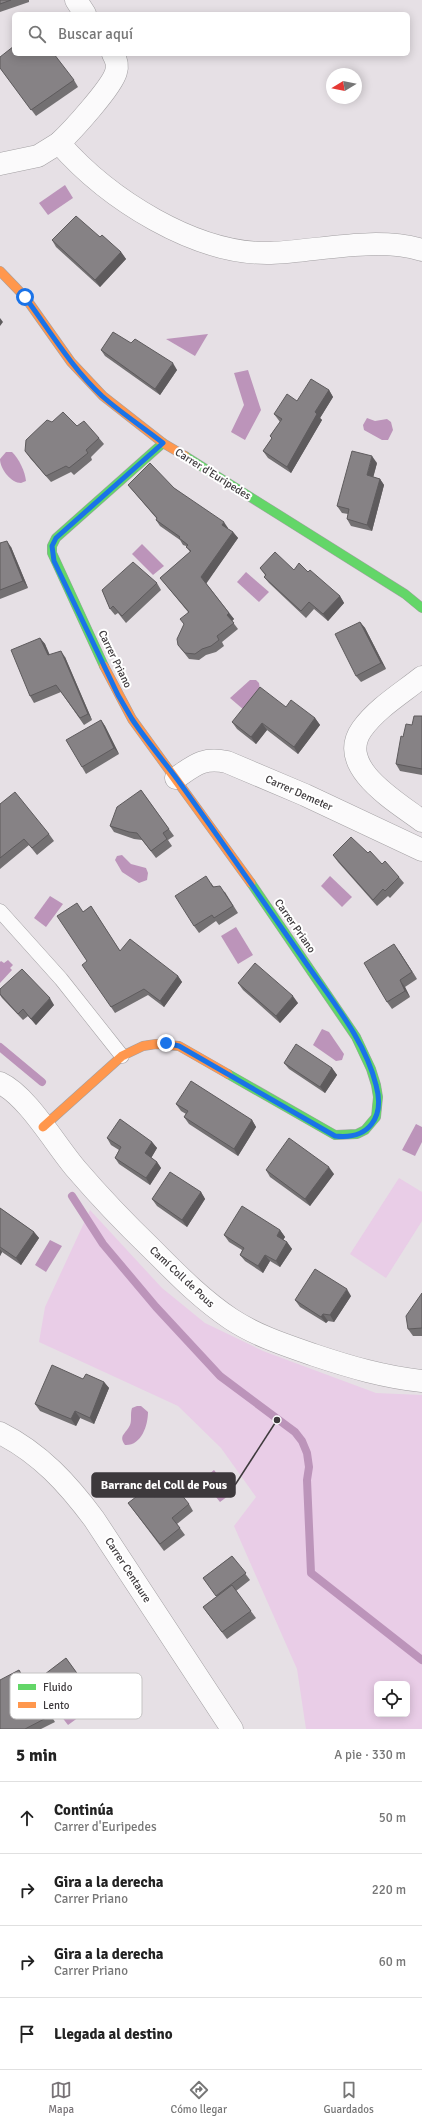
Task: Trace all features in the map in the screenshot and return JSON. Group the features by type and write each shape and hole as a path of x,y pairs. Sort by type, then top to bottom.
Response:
{"street":[{"path":"76,0 84,12"},
{"path":"0,164 38,156 59,143 72,131 114,78 117,65 114,56"},
{"path":"59,143 82,168 98,182 144,213 181,233 222,248 270,253 359,244 413,247 422,250"},
{"name":"Carrer d'Euripedes","path":"0,272 25,297 56,342 103,396 163,443 405,594 422,608"},
{"name":"Carrer Priano","path":"43,1127 122,1056 153,1042 179,1046 335,1136 346,1137 365,1132 376,1116 378,1103 377,1086 368,1062 353,1032 176,778 150,747 118,695 52,553 52,546 56,538 163,443"},
{"path":"422,677 369,720 359,733 355,746 355,754 358,762 369,778 390,798 422,821"},
{"name":"Carrer Demeter","path":"176,778 200,762 215,760 226,762 305,795 422,850"},
{"name":"Camí Coll de Pous","path":"0,1083 19,1097 102,1200 189,1287 231,1319 271,1340 340,1363 374,1374 422,1381"},
{"name":"Carrer Centaure","path":"0,1433 45,1463 60,1476 78,1497 232,1729"}],"lane":[{"path":"0,911 61,979 122,1056"}],"shaded area":[{"path":"65,185 73,198 48,215 39,203"},
{"path":"208,334 195,356 166,339"},
{"path":"248,370 261,410 245,440 231,432 244,405 234,373"},
{"path":"367,418 375,421 387,419 391,422 393,430 388,440 382,440 364,430 363,425"},
{"path":"6,452 12,452 17,458 23,469 26,481 21,483 14,481 4,471 0,463 0,459"},
{"path":"142,544 164,566 153,575 132,554"},
{"path":"246,572 269,592 259,602 237,582"},
{"path":"250,680 256,680 259,683 260,690 244,710 230,698"},
{"path":"122,855 131,864 146,868 148,873 147,880 139,883 122,872 115,860 117,856"},
{"path":"330,876 352,897 342,907 321,886"},
{"path":"50,896 63,904 46,927 34,918"},
{"path":"236,927 253,955 238,964 221,936"},
{"path":"8,960 13,965 10,968 12,970 0,983 0,962 1,961 4,963"},
{"path":"322,1029 329,1032 344,1054 342,1060 336,1061 313,1045"},
{"path":"416,1124 422,1127 422,1142 415,1156 402,1150"},
{"path":"399,1178 422,1192 422,1221 386,1278 350,1254"},
{"path":"90,1210 162,1288 205,1323 263,1351 376,1393 422,1395 422,1729 306,1729 297,1669 234,1526 256,1497 221,1448 178,1406 39,1342 45,1307"},
{"path":"50,1240 62,1246 46,1272 35,1265"},
{"path":"141,1406 148,1412 147,1423 139,1439 131,1444 125,1445 122,1437 130,1425 132,1408"},
{"path":"214,1470 232,1493 220,1502 202,1480"},
{"path":"63,1719 76,1719 68,1725"}],"building":[{"path":"0,0 11,0 0,4"},
{"path":"12,48 12,56 56,56 74,80 31,110 0,68 0,57"},
{"path":"76,216 100,237 102,235 121,252 95,280 52,240"},
{"path":"113,332 131,343 135,339 173,363 155,389 101,350"},
{"path":"311,379 329,390 315,412 317,414 287,467 263,451 272,438 270,436 282,419 274,414 287,394 297,401"},
{"path":"63,412 77,426 84,421 99,438 86,450 88,453 69,468 66,466 46,476 25,451 26,440 47,420 52,422"},
{"path":"352,451 372,456 367,475 380,479 367,525 347,519 349,509 337,506"},
{"path":"150,463 174,488 224,522 222,525 233,532 201,577 229,613 227,615 234,623 217,636 219,640 195,654 185,653 178,645 177,639 184,624 180,619 189,612 160,578 191,551 186,547 188,545 179,538 180,537 156,520 157,518 128,485"},
{"path":"7,541 23,581 0,590 0,543"},
{"path":"275,552 294,570 299,563 308,572 310,570 340,596 323,614 309,602 301,611 264,577 266,575 260,568"},
{"path":"133,562 157,583 122,616 113,606 110,609 102,590"},
{"path":"360,622 381,663 356,676 335,634"},
{"path":"40,638 48,655 61,651 88,714 80,718 56,685 30,696 11,650"},
{"path":"260,687 286,707 291,700 315,718 294,747 262,723 251,737 232,722"},
{"path":"414,716 422,716 422,769 396,764 401,736 403,737 406,724 412,725"},
{"path":"101,720 114,748 82,767 66,740"},
{"path":"141,790 169,829 163,833 167,839 151,851 137,833 110,826 117,807"},
{"path":"15,792 49,834 32,848 24,839 0,858 0,804"},
{"path":"351,837 368,853 370,851 382,864 385,861 399,877 385,891 383,889 373,900 333,855"},
{"path":"206,876 213,887 220,886 233,906 214,918 212,915 194,926 175,896"},
{"path":"77,903 83,912 91,906 120,951 130,939 178,976 160,1001 144,989 111,1007 82,965 87,961 57,916"},
{"path":"394,944 412,972 400,980 405,991 387,1002 364,963"},
{"path":"255,963 293,996 276,1016 238,983"},
{"path":"22,969 50,998 31,1019 23,1009 18,1014 0,994 0,989"},
{"path":"296,1044 332,1068 320,1087 284,1063"},
{"path":"191,1081 252,1120 234,1149 184,1117 188,1111 176,1104"},
{"path":"120,1119 152,1142 145,1153 157,1162 146,1178 115,1158 121,1147 107,1138"},
{"path":"289,1138 329,1167 305,1199 266,1170"},
{"path":"170,1172 201,1192 182,1220 152,1199"},
{"path":"242,1206 280,1230 277,1236 287,1242 276,1261 265,1255 258,1266 240,1255 244,1248 224,1235"},
{"path":"0,1208 34,1232 16,1258 0,1247"},
{"path":"315,1269 347,1289 330,1315 323,1314 321,1317 295,1300"},
{"path":"422,1293 422,1328 408,1329 406,1316"},
{"path":"52,1365 83,1379 86,1374 104,1382 90,1418 75,1411 71,1419 35,1404"},
{"path":"172,1483 189,1504 172,1518 180,1528 160,1544 128,1503 148,1488 154,1497"},
{"path":"232,1556 246,1573 216,1596 203,1578"},
{"path":"232,1585 251,1611 222,1632 203,1607"},
{"path":"66,1658 77,1673 46,1673"},
{"path":"19,1670 21,1673 13,1673"},
{"path":"10,1675 10,1719 44,1719 25,1729 0,1729 0,1680"}],"waterway":[{"path":"0,1047 42,1082"},
{"path":"72,1196 103,1244 156,1307 220,1376 295,1432 302,1441 307,1453 309,1467 307,1480 311,1573 422,1660"}],"traffic: fast":[{"path":"104,666 52,553 52,546 56,538 163,443"},
{"path":"185,456 405,594 422,608"},
{"path":"228,1074 335,1135 357,1134 365,1130 376,1117 378,1097 376,1085 371,1069 356,1037 251,883"}],"traffic: slow":[{"path":"0,271 25,297 71,362 103,396 163,443 185,456"},
{"path":"104,666 132,719 251,883"},
{"path":"43,1127 122,1056 143,1046 156,1044 179,1046 228,1074"}],"place":[{"name":"Barranc del Coll de Pous","path":"277,1420"}],"route":[{"path":"25,297 71,362 103,396 163,443 56,538 52,546 54,561 118,695 132,719 150,747 176,778 266,905 353,1032 368,1062 377,1086 378,1103 376,1116 365,1132 356,1136 335,1136 179,1046 166,1043"}]}
